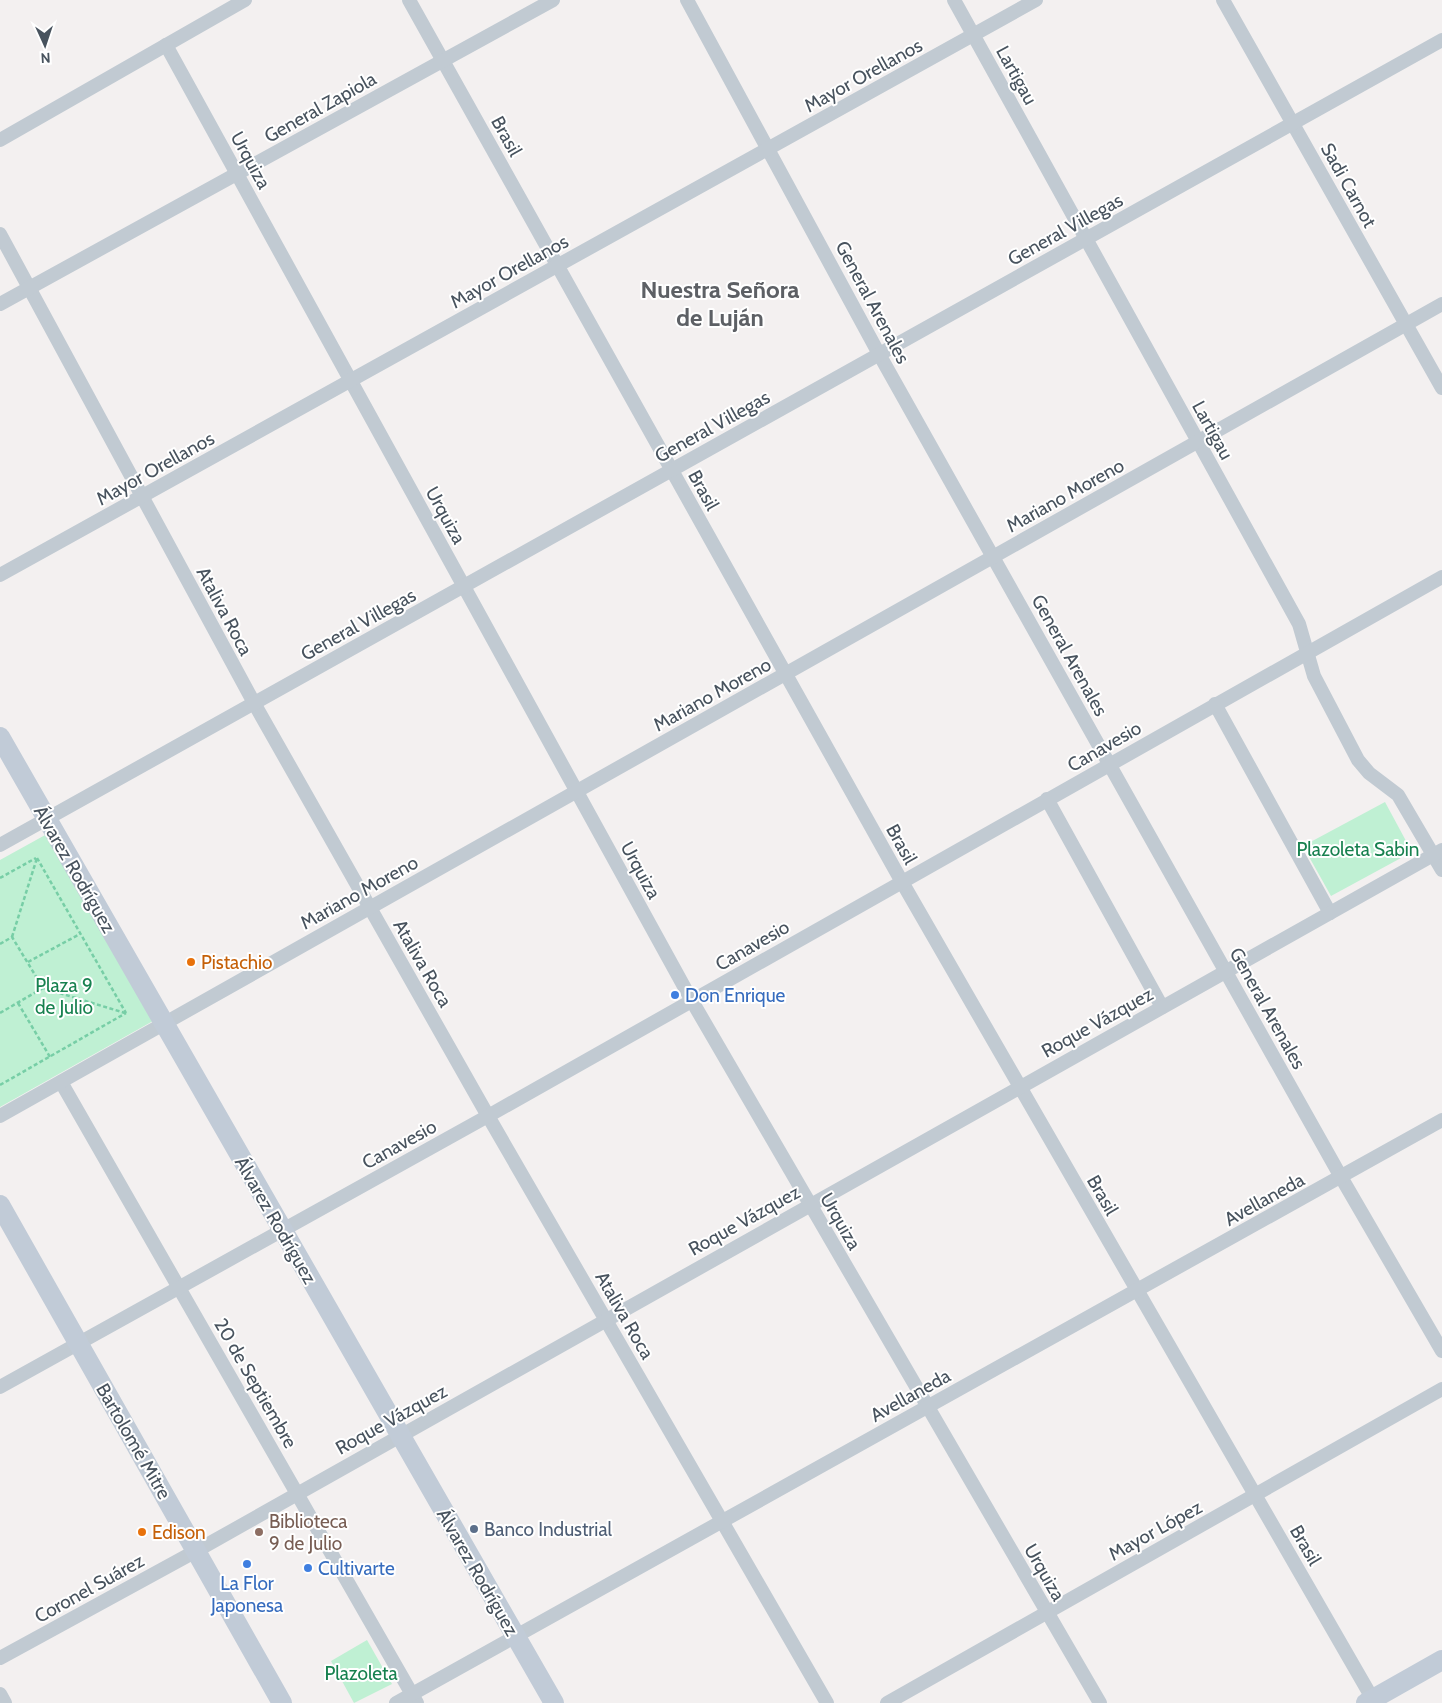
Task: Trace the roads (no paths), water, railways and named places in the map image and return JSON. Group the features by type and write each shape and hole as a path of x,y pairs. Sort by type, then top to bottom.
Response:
{"main road":[{"name":"Álvarez Rodríguez","path":"0,737 554,1703"},
{"name":"Bartolomé Mitre","path":"0,1205 282,1703"},
{"path":"1371,1702 1442,1660"}],"street":[{"path":"0,140 245,0"},
{"name":"Brasil","path":"409,0 902,882 1255,1495 1371,1702"},
{"name":"General Zapiola","path":"0,304 553,0"},
{"name":"General Arenales","path":"687,0 769,148 879,354 1341,1177 1442,1351"},
{"name":"Lartigau","path":"954,0 1299,624 1314,676 1358,760 1368,772 1398,795 1438,852 1442,870"},
{"name":"Mayor Orellanos","path":"0,575 1036,0"},
{"name":"Sadi Carnot","path":"1223,0 1442,388"},
{"name":"General Villegas","path":"0,845 1442,40"},
{"name":"Urquiza","path":"166,45 692,1001 1100,1703"},
{"name":"Ataliva Roca","path":"0,234 254,704 488,1116 828,1703"},
{"name":"Mariano Moreno","path":"0,1116 1442,304"},
{"name":"Canavesio","path":"0,1386 488,1116 1442,577"},
{"path":"1215,704 1330,913"},
{"path":"1047,800 1162,1007"},
{"name":"Roque Vázquez","path":"196,1550 1438,852"},
{"name":"20 de Septiembre","path":"61,1082 415,1699"},
{"name":"Avellaneda","path":"396,1703 415,1699 515,1637 1442,1120"},
{"name":"Mayor López","path":"887,1703 1442,1389"},
{"name":"Coronel Suárez","path":"0,1658 196,1550"},
{"path":"0,1694 5,1703"}],"place":[{"name":"Pistachio","path":"191,962"},
{"name":"Don Enrique","path":"675,995"},
{"name":"Banco Industrial","path":"474,1529"},
{"name":"Edison","path":"142,1532"},
{"name":"Biblioteca 9 de Julio","path":"259,1532"},
{"name":"La Flor Japonesa","path":"247,1564"},
{"name":"Cultivarte","path":"308,1568"}],"district":[{"name":"Nuestra Señora de Luján","path":"720,304"}],"park label":[{"name":"Plazoleta Sabin","path":"1358,849"},
{"name":"Plaza 9 de Julio","path":"64,996"},
{"name":"Plazoleta","path":"361,1673"}]}
